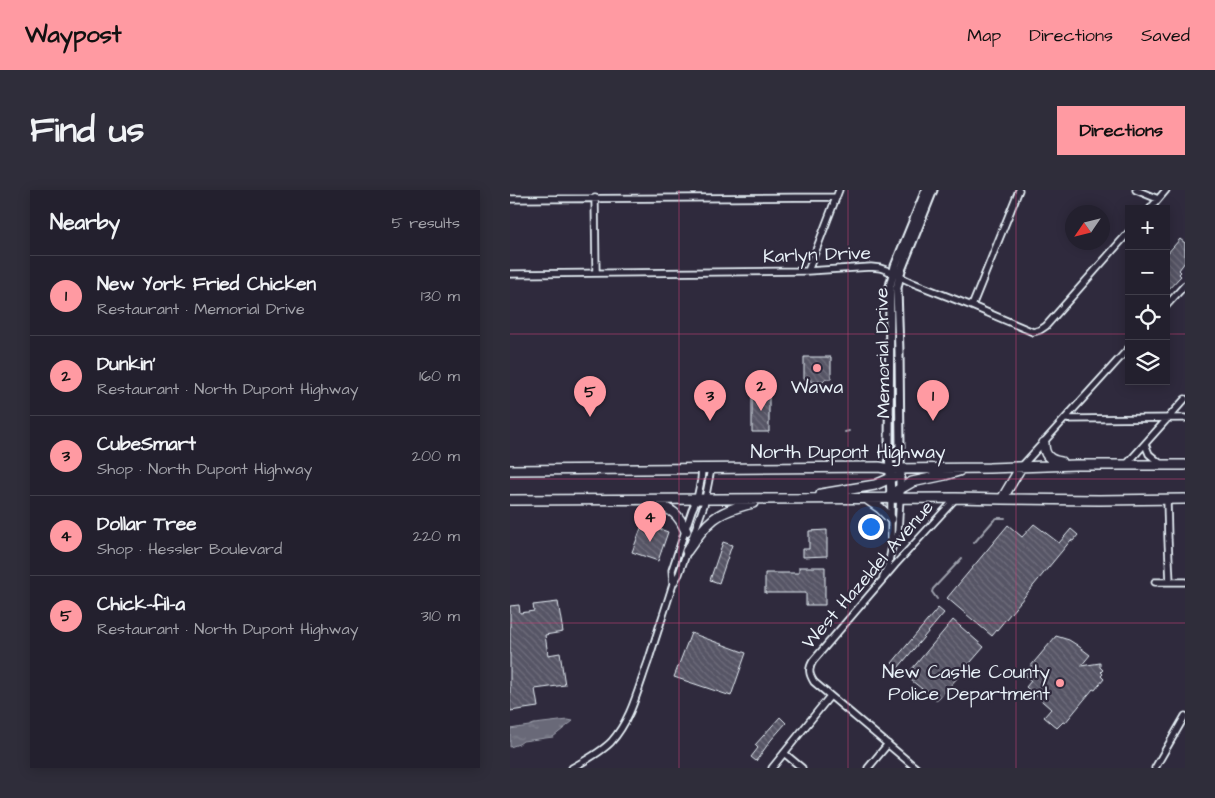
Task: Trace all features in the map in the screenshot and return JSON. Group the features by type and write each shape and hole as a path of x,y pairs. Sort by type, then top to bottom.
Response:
{"highway":[{"path":"1044,442 1047,456 1054,461 1076,465"},
{"name":"North Dupont Highway","path":"510,470 879,467 900,471 1076,465 1185,465"},
{"path":"1002,500 1021,467"},
{"path":"894,497 900,489 912,482 945,475 966,468"},
{"path":"794,499 875,485 890,479 900,471"},
{"path":"510,500 867,499 894,497 1002,500 1185,498"},
{"path":"644,499 673,511 686,531"},
{"path":"687,551 703,529 718,516 732,508 770,499"},
{"path":"867,499 891,519"}],"street":[{"path":"808,271 839,190"},
{"name":"Memorial Drive","path":"900,489 899,352 896,275 926,190"},
{"name":"Memorial Drive","path":"891,550 898,532 890,479 890,282 896,275 933,190"},
{"path":"972,306 1019,190"},
{"path":"1136,190 1158,199"},
{"path":"1153,205 1166,190"},
{"path":"510,199 836,197"},
{"path":"595,198 596,273"},
{"name":"Karlyn Drive","path":"510,274 808,271 871,267 880,268 1033,332 1046,326 1125,237"},
{"path":"1170,302 1185,285"},
{"path":"1021,467 1125,352"},
{"path":"1126,465 1185,399"},
{"path":"1065,419 1185,418"},
{"path":"1145,444 1149,454 1162,465"},
{"path":"572,768 591,758 611,742 622,728 633,705 673,584 679,574 700,515 706,469"},
{"name":"Memorial Drive","path":"880,583 888,566 891,550 891,519 894,497"},
{"name":"West Hazeldel Avenue","path":"830,696 810,676 810,667 813,661 956,498"},
{"path":"673,584 672,570 692,510 701,499"},
{"path":"1167,499 1170,582"},
{"path":"1155,582 1185,582"},
{"path":"772,768 830,696 916,768"},
{"path":"1155,768 1185,716"},
{"path":"868,768 888,744"},
{"path":"784,753 802,768"}],"water":[{"path":"568,720 573,721 553,737 523,741 510,747 510,729"}],"building":[{"path":"1180,239 1185,243 1185,262 1179,270 1181,276 1170,288 1170,250"},
{"name":"Wawa","path":"804,357 831,357 831,379 825,379 823,382 811,382 810,379 804,379"},
{"path":"752,390 769,390 769,432 752,432"},
{"path":"643,523 668,532 658,561 632,552"},
{"path":"1034,524 1059,543 1071,529 1078,535 1073,541 1071,540 992,636 947,598 1008,525 1022,537"},
{"path":"827,530 827,556 803,557 803,549 809,549 809,531"},
{"path":"723,542 732,545 719,583 710,580"},
{"path":"799,567 825,567 825,605 806,605 806,593 765,593 765,573 799,573"},
{"path":"558,602 563,632 545,635 548,655 560,653 565,685 535,689 538,707 510,711 510,606 519,605 520,613 534,611 533,605"},
{"path":"938,608 944,613 898,668 892,663"},
{"path":"953,620 984,647 937,701 906,676"},
{"path":"691,633 746,653 731,696 674,677"},
{"path":"1056,636 1069,640 1090,655 1081,666 1100,663 1100,667 1103,670 1101,676 1104,679 1095,690 1093,689 1065,723 1063,722 1057,728 1044,717 1051,709 1026,687 1031,681 1024,674"},
{"path":"780,717 786,723 756,761 751,757 758,748 755,745"}],"waterway":[{"path":"845,432 849,431"},
{"path":"974,543 994,520 1005,518"},
{"path":"937,599 932,592 933,589 962,558"}],"place":[{"name":"Wawa","path":"817,368"},
{"name":"Dunkin'","path":"761,411"},
{"name":"Chick-fil-a","path":"590,417"},
{"name":"CubeSmart","path":"710,421"},
{"name":"New York Fried Chicken","path":"933,421"},
{"name":"Dollar Tree","path":"650,542"},
{"name":"New Castle County Police Department","path":"1060,683"}]}
